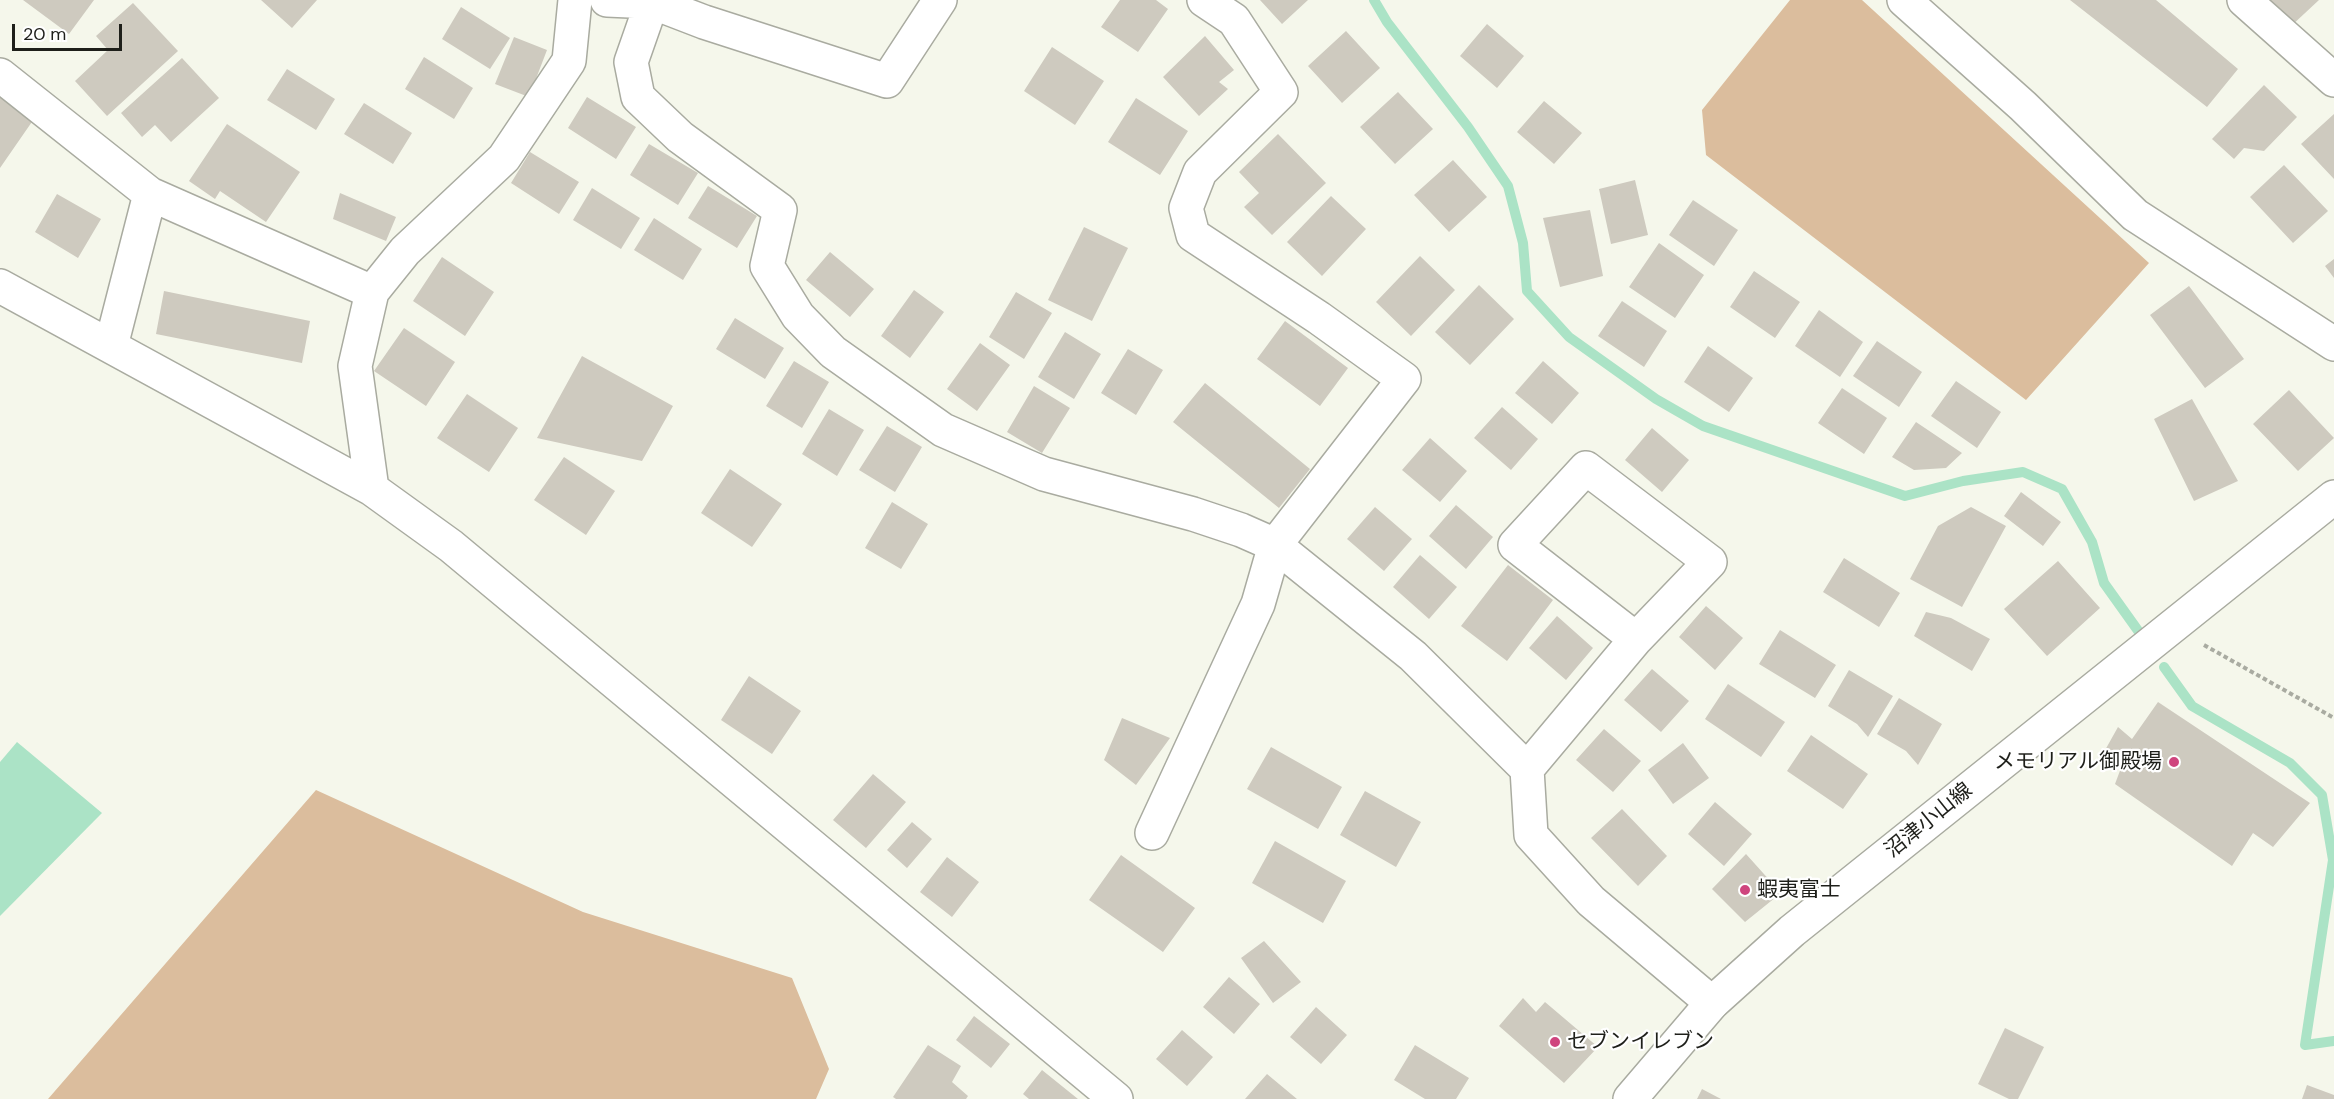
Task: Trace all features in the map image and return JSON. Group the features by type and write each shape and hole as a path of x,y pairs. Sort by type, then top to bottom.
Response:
{"street":[{"path":"372,489 355,366 372,292 405,251 504,158 569,61 575,0"},
{"path":"607,0 652,2 704,22 887,81 940,0"},
{"path":"1152,833 1258,603 1275,545 1404,379 1319,318 1193,235 1186,208 1200,172 1281,92 1234,20 1204,0"},
{"path":"1904,0 2023,106 2135,215 2334,344"},
{"path":"2244,0 2334,80"},
{"path":"652,2 631,62 638,97 680,137 780,210 767,266 798,316 833,352 944,430 1044,474 1193,514 1241,530 1275,545 1413,656 1527,768 1531,835 1592,901 1712,1003"},
{"path":"0,75 150,194 372,292"},
{"path":"111,346 150,194"},
{"path":"0,286 372,489 451,546 1116,1099"},
{"path":"1527,768 1636,639 1710,562 1586,468 1515,545 1636,639"},
{"name":"沼津小山線","path":"1629,1099 1712,1003 1801,923 2334,497"}],"path":[{"path":"2156,640 2334,718"}],"shaded area":[{"path":"1790,0 1862,0 2149,263 2026,400 1706,155 1702,110"},
{"path":"17,742 102,813 0,916 0,762"},
{"path":"316,790 583,912 792,978 829,1069 816,1099 48,1099"}],"building":[{"path":"23,0 94,0 69,34"},
{"path":"261,0 317,0 292,28"},
{"path":"1120,0 1156,0 1168,9 1138,52 1101,27"},
{"path":"1260,0 1308,0 1282,24"},
{"path":"2070,0 2156,0 2238,69 2207,107"},
{"path":"2265,0 2319,0 2290,27"},
{"path":"133,3 178,51 107,116 75,81 108,50 96,36"},
{"path":"461,7 510,38 490,69 442,39"},
{"path":"1487,24 1524,56 1497,88 1460,56"},
{"path":"1346,31 1380,68 1342,103 1308,66"},
{"path":"1205,36 1234,70 1219,82 1228,89 1199,116 1163,77"},
{"path":"514,37 547,50 529,97 495,84"},
{"path":"1052,47 1104,81 1075,125 1024,91"},
{"path":"424,57 473,88 454,119 405,89"},
{"path":"182,58 219,98 171,142 155,125 142,137 121,113"},
{"path":"287,69 335,99 316,130 267,100"},
{"path":"2264,85 2297,117 2264,151 2244,148 2234,159 2212,139"},
{"path":"1398,92 1433,129 1395,164 1360,127"},
{"path":"0,94 36,116 0,168"},
{"path":"587,97 636,127 616,159 568,128"},
{"path":"1136,98 1188,131 1160,175 1108,142"},
{"path":"1544,101 1582,133 1554,164 1517,132"},
{"path":"364,103 412,133 393,164 344,134"},
{"path":"2334,114 2334,179 2301,144"},
{"path":"227,124 300,172 266,222 220,191 215,199 189,181"},
{"path":"1278,134 1326,183 1272,235 1244,207 1259,193 1239,172"},
{"path":"649,144 698,173 678,205 630,175"},
{"path":"530,152 579,182 559,214 511,183"},
{"path":"1453,160 1487,197 1449,232 1414,195"},
{"path":"2284,165 2328,211 2293,243 2250,197"},
{"path":"1635,180 1648,235 1611,244 1599,189"},
{"path":"708,186 757,216 737,248 688,218"},
{"path":"592,188 640,218 621,249 573,220"},
{"path":"340,193 396,217 386,241 333,219"},
{"path":"57,194 101,219 78,258 35,232"},
{"path":"1331,196 1366,229 1322,276 1287,242"},
{"path":"1693,200 1738,230 1714,266 1669,235"},
{"path":"1590,210 1603,276 1560,287 1543,218"},
{"path":"654,218 702,249 683,280 634,250"},
{"path":"1084,227 1128,248 1092,321 1048,300"},
{"path":"1659,243 1704,275 1675,318 1629,287"},
{"path":"830,252 874,289 850,317 806,280"},
{"path":"1420,256 1455,290 1411,336 1376,302"},
{"path":"442,257 494,292 465,336 413,301"},
{"path":"2334,259 2334,278 2325,266"},
{"path":"1754,271 1800,302 1775,338 1730,307"},
{"path":"1479,285 1514,319 1470,365 1435,332"},
{"path":"2189,286 2244,359 2205,388 2150,315"},
{"path":"914,290 944,312 910,358 881,336"},
{"path":"164,291 310,321 302,363 156,334"},
{"path":"1016,292 1052,313 1024,359 989,337"},
{"path":"1622,301 1667,331 1644,367 1598,336"},
{"path":"1819,310 1863,342 1840,377 1795,346"},
{"path":"735,318 784,348 765,379 716,349"},
{"path":"1285,321 1348,368 1320,406 1257,359"},
{"path":"404,328 455,362 426,406 374,371"},
{"path":"1065,332 1101,354 1074,399 1038,377"},
{"path":"1877,341 1922,372 1899,407 1853,376"},
{"path":"980,343 1010,365 977,411 947,389"},
{"path":"1708,346 1753,378 1729,412 1684,382"},
{"path":"1128,349 1163,370 1136,415 1101,393"},
{"path":"582,356 673,406 642,461 537,438"},
{"path":"794,361 829,382 802,428 766,406"},
{"path":"1543,361 1579,393 1552,424 1515,393"},
{"path":"1956,381 2001,412 1977,448 1931,416"},
{"path":"1205,383 1310,469 1279,508 1173,422"},
{"path":"1034,386 1070,408 1042,453 1007,432"},
{"path":"1842,388 1887,418 1864,454 1818,423"},
{"path":"2289,390 2334,438 2298,471 2253,424"},
{"path":"467,394 518,428 489,472 437,438"},
{"path":"2192,399 2238,481 2194,501 2154,419"},
{"path":"1502,407 1538,439 1511,470 1474,438"},
{"path":"829,409 864,430 837,476 802,454"},
{"path":"1916,422 1962,453 1946,468 1914,470 1892,457"},
{"path":"887,426 922,447 895,492 859,470"},
{"path":"1652,428 1689,460 1662,492 1625,460"},
{"path":"1430,438 1467,471 1440,502 1402,470"},
{"path":"564,457 615,491 586,535 534,500"},
{"path":"730,469 782,504 752,547 701,513"},
{"path":"2021,492 2061,522 2043,546 2004,516"},
{"path":"892,502 928,524 901,569 865,548"},
{"path":"1456,505 1493,537 1466,569 1429,536"},
{"path":"1375,507 1412,539 1384,571 1347,539"},
{"path":"1971,507 2006,526 1962,607 1910,579 1938,526"},
{"path":"1420,555 1457,587 1429,619 1393,587"},
{"path":"1844,558 1900,593 1879,627 1823,592"},
{"path":"2058,561 2100,608 2047,656 2004,609"},
{"path":"1508,565 1553,600 1507,661 1461,626"},
{"path":"1706,606 1743,638 1715,670 1679,637"},
{"path":"1926,612 1951,618 1990,639 1972,671 1914,636"},
{"path":"1557,616 1593,648 1566,680 1529,648"},
{"path":"1780,630 1836,665 1815,698 1759,664"},
{"path":"1652,669 1689,701 1661,732 1624,700"},
{"path":"1849,670 1893,696 1868,737 1857,724 1828,706"},
{"path":"749,676 801,711 772,754 721,720"},
{"path":"1728,684 1785,722 1761,757 1705,719"},
{"path":"1899,698 1942,724 1918,765 1906,751 1877,734"},
{"path":"2158,702 2310,803 2273,847 2253,833 2232,866 2115,784 2121,768 2104,752 2118,727 2132,739"},
{"path":"1122,718 1170,738 1136,785 1104,760"},
{"path":"1604,729 1641,761 1613,792 1576,760"},
{"path":"1811,735 1868,774 1843,809 1787,771"},
{"path":"1683,743 1709,778 1673,804 1648,770"},
{"path":"1271,747 1342,787 1318,829 1247,789"},
{"path":"873,774 906,802 866,848 833,820"},
{"path":"1365,791 1421,822 1396,867 1340,835"},
{"path":"1715,802 1752,834 1724,866 1688,834"},
{"path":"1622,809 1667,856 1638,886 1591,838"},
{"path":"912,822 932,839 907,868 887,850"},
{"path":"1275,841 1346,881 1323,923 1252,883"},
{"path":"1746,854 1781,893 1745,922 1712,889"},
{"path":"1121,855 1195,908 1163,952 1089,900"},
{"path":"947,857 979,882 952,917 920,892"},
{"path":"1264,941 1301,982 1273,1003 1241,958"},
{"path":"1229,977 1260,1004 1234,1034 1203,1007"},
{"path":"1523,998 1536,1012 1545,1002 1598,1047 1564,1083 1499,1026"},
{"path":"1316,1007 1347,1035 1321,1064 1290,1037"},
{"path":"974,1016 1010,1044 991,1068 956,1040"},
{"path":"2005,1028 2044,1047 2018,1099 2009,1099 1978,1084"},
{"path":"1182,1030 1213,1057 1187,1086 1156,1059"},
{"path":"928,1045 961,1066 952,1082 968,1096 966,1099 896,1099 893,1097"},
{"path":"1415,1045 1469,1078 1456,1099 1425,1099 1394,1080"},
{"path":"1042,1070 1078,1099 1029,1099 1023,1094"},
{"path":"1267,1074 1297,1099 1245,1099"},
{"path":"2307,1085 2334,1095 2334,1099 2302,1099"},
{"path":"1702,1089 1721,1099 1697,1099"}],"waterway":[{"path":"1374,0 1387,22 1468,127 1508,186 1523,243 1527,291 1569,337 1656,399 1703,426 1905,496 1963,481 2023,472 2062,489 2092,542 2104,583 2139,632"},
{"path":"2164,667 2192,706 2290,763 2322,795 2333,860 2305,1045 2334,1041"}],"place":[{"name":"メモリアル御殿場","path":"2174,762"},
{"name":"蝦夷富士","path":"1745,890"},
{"name":"セブンイレブン","path":"1555,1042"}]}
